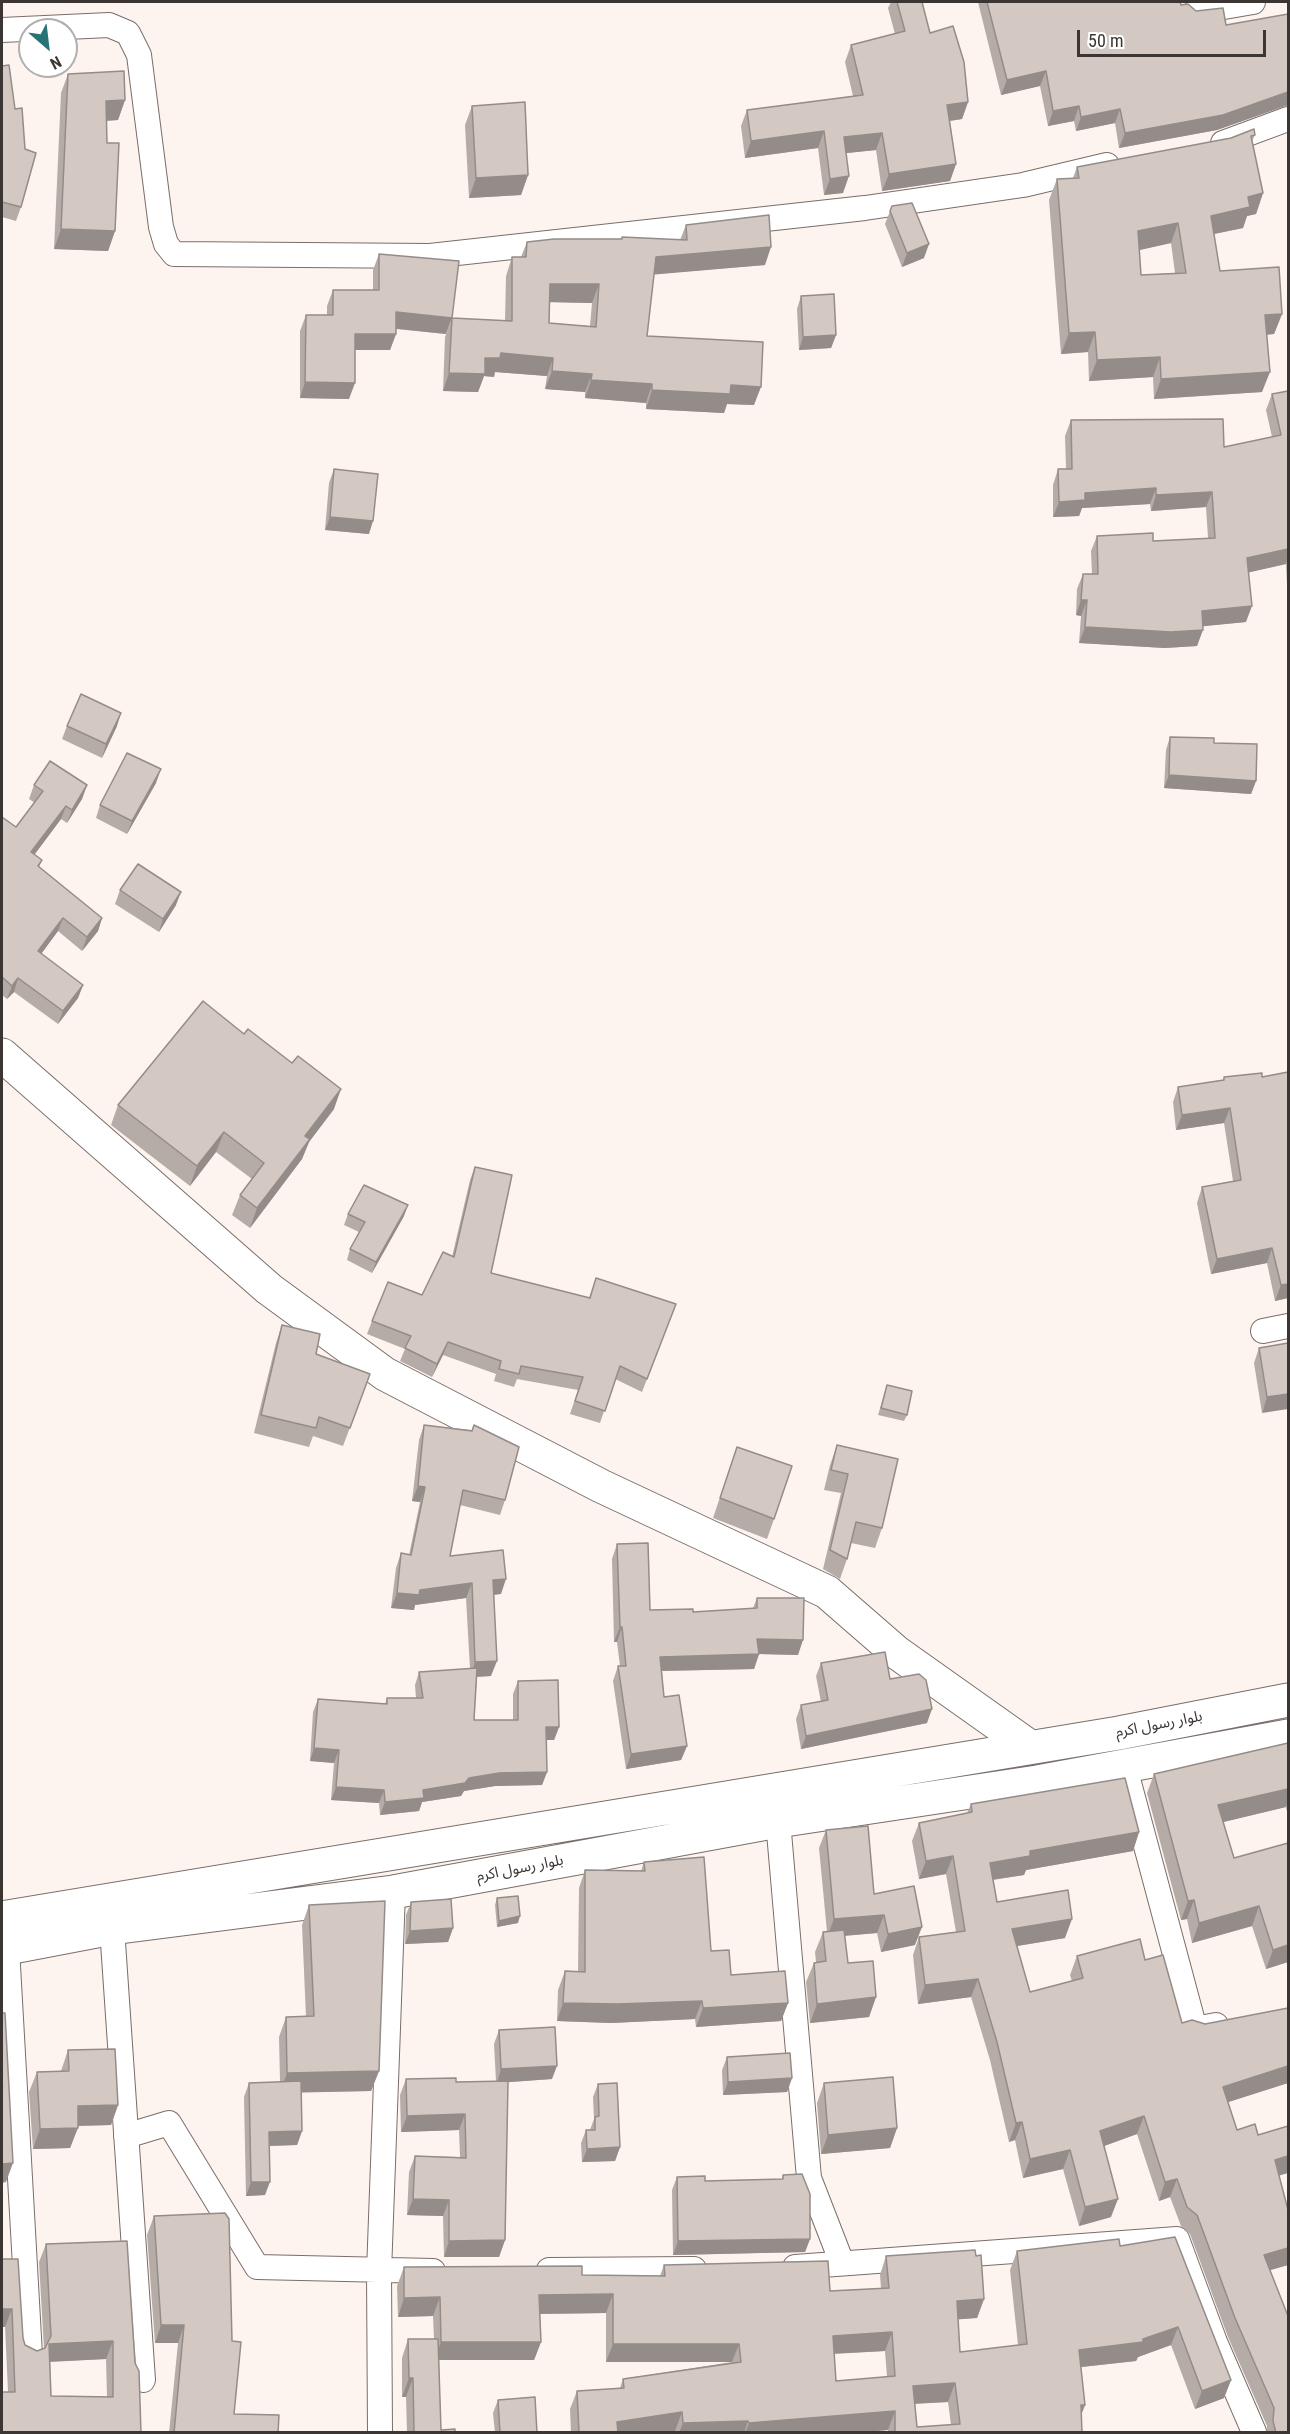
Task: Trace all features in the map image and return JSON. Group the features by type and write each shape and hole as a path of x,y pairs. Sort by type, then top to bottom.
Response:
{"main road":[{"path":"2,1055 269,1289 385,1374 602,1486 827,1592 896,1652 1030,1747 1037,1782"},
{"name":"بلوار رسول اکرم","path":"3,1938 1288,1700"},
{"name":"بلوار رسول اکرم","path":"3,1938 112,1928 393,1892 778,1821 1037,1782 1124,1764 1288,1736"}],"street":[{"path":"1195,12 1253,2"},
{"path":"2,30 109,25 128,33 139,55 161,227 166,244 174,255 430,256 865,208 1023,185 1134,160"},
{"path":"1200,148 1221,144 1288,119"},
{"path":"1263,1331 1288,1326"},
{"path":"1124,1764 1195,2029 1242,2020"},
{"path":"778,1821 808,2178 842,2264"},
{"path":"380,2433 379,2272 393,1892"},
{"path":"112,1928 143,2380"},
{"path":"3,1938 30,2355"},
{"path":"126,2136 169,2123 257,2267 379,2272 450,2271"},
{"path":"770,2268 1177,2239 1215,2342 1254,2433"},
{"path":"521,2270 723,2268"}],"building":[{"path":"897,2 922,2 930,33 953,26 964,62 968,102 947,105 956,164 889,174 882,133 844,137 849,176 830,179 824,131 751,141 747,110 863,95 851,45 905,31"},
{"path":"987,2 1180,2 1181,5 1188,4 1196,11 1223,8 1226,25 1288,14 1288,92 1223,115 1125,133 1120,109 1081,117 1079,106 1053,111 1046,71 1007,80"},
{"path":"9,65 15,109 22,108 25,149 36,153 21,207 2,202 2,66"},
{"path":"124,71 125,100 106,101 107,143 119,143 115,231 61,229 68,78 78,78 78,73"},
{"path":"525,102 528,175 476,178 472,106"},
{"path":"1254,129 1255,135 1251,136 1263,193 1248,197 1250,207 1211,216 1220,271 1279,267 1282,314 1265,315 1270,372 1161,379 1160,357 1097,360 1095,332 1069,333 1057,179 1079,178 1077,167 1231,138","holes":["1178,223 1186,273 1141,275 1138,231"]},
{"path":"912,203 929,244 907,253 890,211 892,206"},
{"path":"769,215 771,247 656,257 647,336 763,342 761,387 731,385 730,394 652,390 652,384 591,380 592,374 552,371 553,358 501,353 500,358 485,358 485,374 449,373 452,318 512,321 512,257 526,257 527,242 554,239 622,239 622,237 687,240 686,225","holes":["550,284 599,284 596,327 549,323"]},
{"path":"379,254 459,261 452,318 396,312 396,334 355,334 355,383 305,382 306,315 333,315 333,290 379,290"},
{"path":"834,294 836,335 803,337 801,296"},
{"path":"1288,391 1288,549 1247,558 1252,606 1202,611 1203,630 1171,632 1085,627 1087,600 1081,600 1083,574 1098,574 1097,536 1153,533 1153,541 1215,538 1212,492 1156,495 1156,488 1085,493 1085,500 1059,502 1058,469 1072,469 1071,420 1223,419 1224,447 1281,435 1272,394"},
{"path":"334,469 378,474 373,521 330,517"},
{"path":"81,694 121,713 106,744 67,726"},
{"path":"1170,737 1214,738 1214,743 1257,744 1256,781 1169,775"},
{"path":"127,753 161,769 132,821 100,805"},
{"path":"50,761 87,785 72,810 66,806 31,852 42,860 38,866 102,918 87,937 63,918 38,951 83,985 63,1011 18,978 12,986 2,977 2,817 16,827 43,791 34,785"},
{"path":"138,864 181,892 163,919 120,890"},
{"path":"203,1001 244,1034 248,1029 292,1063 298,1056 341,1089 305,1136 310,1139 257,1208 240,1195 264,1163 224,1132 197,1166 118,1105"},
{"path":"1288,1072 1288,1284 1281,1285 1272,1248 1217,1259 1202,1187 1241,1180 1230,1108 1182,1115 1178,1087 1224,1080 1224,1077 1262,1073 1262,1077"},
{"path":"475,1167 512,1175 491,1273 590,1298 596,1278 676,1304 647,1379 620,1366 605,1411 575,1401 583,1377 521,1366 519,1374 499,1369 501,1361 448,1342 437,1364 405,1348 411,1336 372,1321 388,1282 422,1295 443,1252 454,1257"},
{"path":"364,1185 408,1205 376,1262 350,1249 365,1222 348,1214"},
{"path":"282,1325 320,1334 316,1354 370,1374 350,1428 319,1417 316,1428 261,1415"},
{"path":"1288,1343 1288,1394 1267,1397 1259,1348"},
{"path":"887,1385 912,1391 907,1415 881,1408"},
{"path":"424,1425 472,1431 474,1425 519,1447 505,1500 463,1490 450,1556 503,1550 506,1579 493,1580 497,1661 475,1662 472,1583 420,1590 419,1595 397,1593 401,1553 411,1555 425,1487 418,1486"},
{"path":"837,1445 898,1459 882,1528 856,1522 847,1559 830,1550 848,1474 831,1470"},
{"path":"737,1447 792,1466 774,1519 720,1498"},
{"path":"648,1543 650,1610 693,1609 693,1612 757,1608 757,1598 804,1598 803,1640 757,1639 759,1654 660,1657 664,1697 679,1695 687,1746 631,1754 618,1666 626,1666 622,1627 620,1627 617,1544"},
{"path":"885,1652 890,1679 919,1674 926,1680 932,1709 806,1736 801,1705 828,1700 821,1663"},
{"path":"477,1668 474,1720 518,1720 518,1681 558,1680 559,1727 546,1727 547,1772 499,1773 469,1778 465,1783 423,1790 424,1798 385,1802 384,1790 336,1787 339,1750 314,1748 318,1699 387,1704 387,1698 423,1698 419,1672"},
{"path":"1288,1743 1288,1789 1218,1805 1234,1858 1288,1843 1288,1945 1273,1950 1259,1906 1199,1923 1194,1900 1188,1901 1154,1774"},
{"path":"1125,1778 1139,1832 1030,1851 1030,1856 990,1863 997,1902 1068,1890 1072,1919 1012,1929 1030,1992 1083,1978 1077,1956 1140,1939 1145,1960 1163,1955 1182,2023 1192,2020 1205,2024 1288,2008 1288,2066 1223,2087 1237,2130 1255,2124 1258,2135 1288,2126 1288,2156 1275,2160 1288,2210 1288,2248 1264,2255 1288,2316 1288,2433 1276,2433 1273,2421 1274,2408 1235,2318 1197,2215 1187,2207 1177,2179 1165,2182 1144,2116 1100,2131 1118,2199 1085,2207 1070,2150 1030,2159 1022,2122 1016,2123 997,2042 978,1979 925,1985 919,1937 965,1931 953,1856 926,1861 919,1823 972,1812 971,1804"},
{"path":"868,1826 874,1894 914,1886 922,1927 888,1934 884,1915 834,1919 826,1830"},
{"path":"704,1857 711,1951 729,1950 731,1975 785,1971 788,2003 703,2008 702,2001 563,2003 565,1971 585,1972 585,1870 645,1871 644,1862"},
{"path":"518,1896 520,1916 499,1921 497,1898"},
{"path":"451,1899 453,1928 410,1931 411,1902"},
{"path":"385,1901 379,2071 287,2073 286,2017 314,2016 309,1905"},
{"path":"844,1930 848,1963 873,1961 876,1997 817,2004 814,1963 826,1961 823,1932"},
{"path":"2,2013 5,2013 13,2163 2,2164"},
{"path":"555,2027 557,2066 501,2069 499,2030"},
{"path":"115,2049 118,2105 78,2106 78,2128 40,2129 37,2072 69,2071 68,2050"},
{"path":"790,2053 792,2078 728,2082 727,2057"},
{"path":"893,2077 897,2128 828,2135 824,2083"},
{"path":"456,2078 456,2082 508,2081 505,2240 449,2241 449,2200 413,2199 415,2156 466,2158 465,2114 407,2116 406,2079"},
{"path":"301,2081 302,2131 269,2132 270,2182 251,2182 249,2083"},
{"path":"617,2083 620,2147 587,2149 586,2130 595,2130 595,2117 599,2116 598,2084"},
{"path":"802,2174 810,2194 810,2239 678,2241 677,2177 705,2176 705,2181 783,2179 783,2175"},
{"path":"225,2213 229,2219 232,2341 241,2342 234,2414 279,2415 278,2433 174,2433 184,2325 161,2325 154,2216"},
{"path":"1175,2237 1231,2380 1202,2391 1178,2327 1143,2339 1143,2342 1079,2350 1085,2405 1081,2405 1082,2433 895,2433 895,2411 749,2423 748,2421 683,2423 682,2412 617,2422 618,2433 579,2433 577,2391 624,2388 623,2379 741,2362 739,2344 613,2344 613,2294 539,2295 541,2342 441,2342 440,2297 404,2298 404,2267 582,2266 582,2275 665,2276 664,2265 828,2261 830,2291 889,2288 886,2256 975,2250 976,2256 981,2255 984,2299 957,2301 960,2352 1027,2344 1017,2251 1119,2239 1120,2246","holes":["892,2332 895,2376 836,2381 833,2336","955,2383 960,2424 917,2427 913,2386"]},
{"path":"127,2241 135,2363 139,2371 141,2433 2,2433 2,2392 15,2392 12,2309 2,2309 2,2259 18,2259 23,2338 25,2345 37,2351 45,2348 51,2336 46,2244","holes":["113,2341 113,2397 51,2396 49,2344"]},
{"path":"408,2339 438,2339 441,2430 455,2429 455,2433 407,2433 414,2431 413,2378 409,2378"},
{"path":"535,2397 537,2433 500,2433 498,2400"}]}
